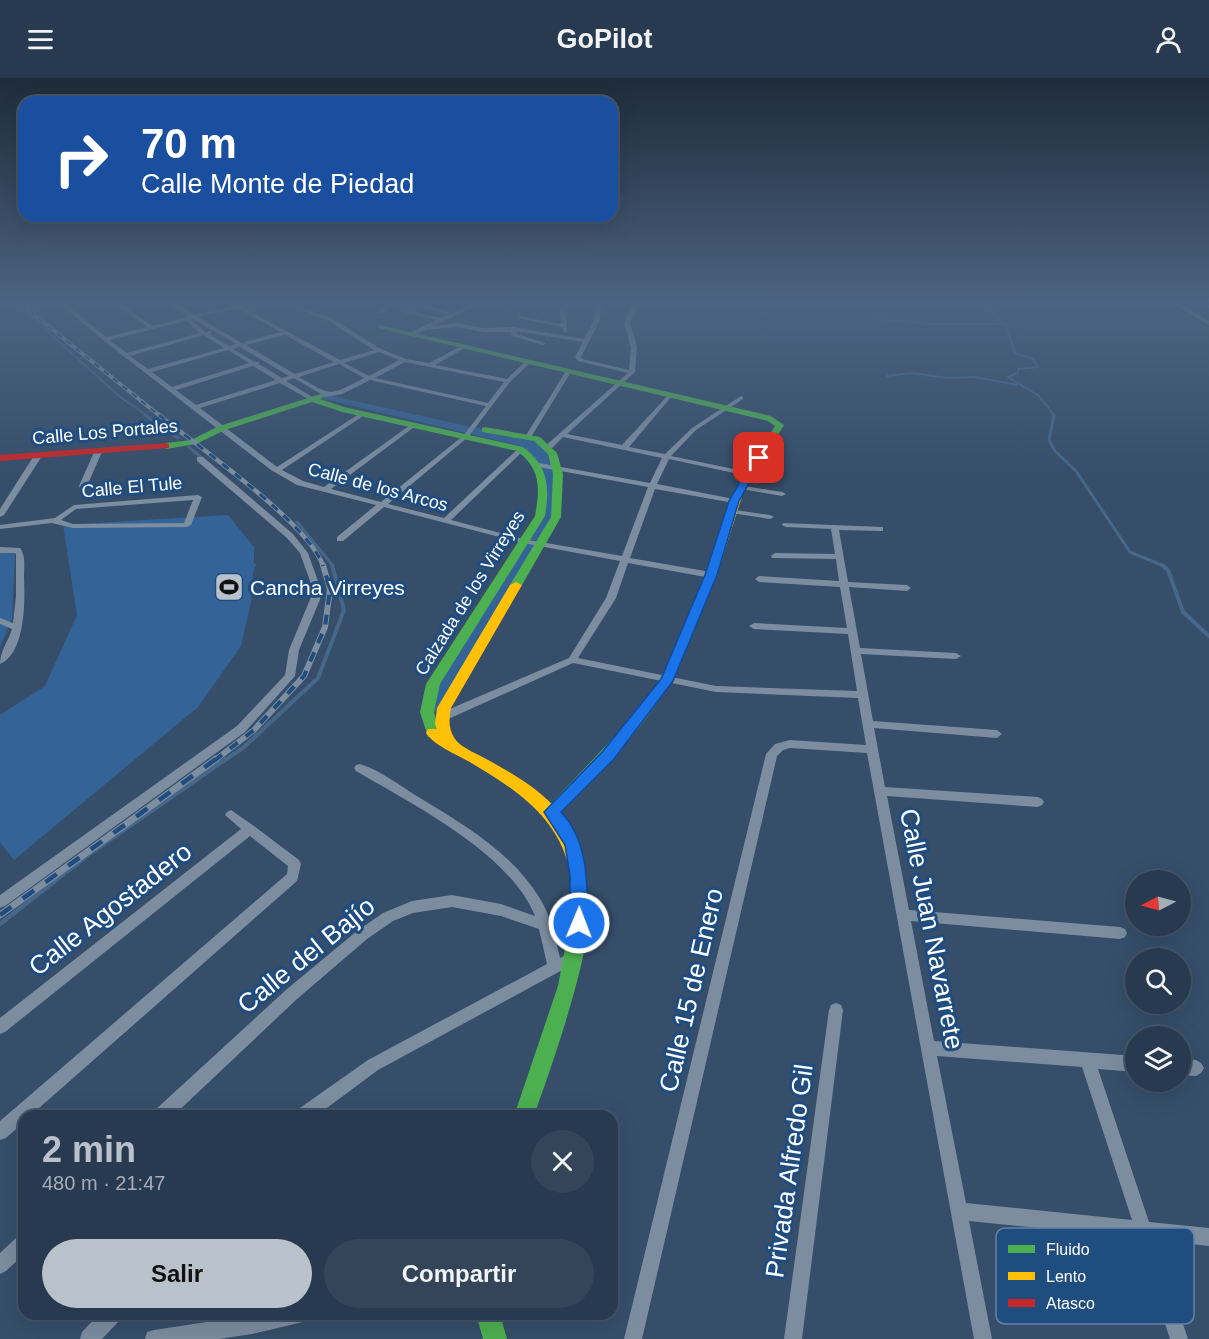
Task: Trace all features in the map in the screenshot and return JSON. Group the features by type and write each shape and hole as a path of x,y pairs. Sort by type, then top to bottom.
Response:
{"street":[{"name":"Calle de los Arcos","path":"131,359 195,407 220,432 300,483 523,541 711,575"},
{"path":"147,371 192,359"},
{"path":"245,359 282,381 364,413 415,424 470,432"},
{"path":"262,359 326,398 524,443 538,440 547,448 632,372 633,359"},
{"path":"331,359 368,378 490,405"},
{"path":"195,407 355,359"},
{"path":"430,365 441,359"},
{"path":"514,359 728,408 771,419 780,425 748,474 732,506 711,575 667,681 608,755 552,812"},
{"path":"580,359 632,372"},
{"path":"404,360 508,381"},
{"name":"Calle Los Portales","path":"0,458 98,452 193,442 326,398 404,360"},
{"path":"171,389 265,361"},
{"path":"340,540 470,432 508,381 528,362"},
{"path":"444,521 524,443 568,372"},
{"path":"624,448 670,395"},
{"path":"450,744 442,717 572,660 601,617 626,561 652,486 668,456 694,429 741,398"},
{"path":"277,470 364,413"},
{"path":"325,490 415,424"},
{"path":"563,435 748,474"},
{"path":"524,443 539,465 556,466 652,486 770,517"},
{"name":"Calzada de los Virreyes","path":"442,717 473,656 557,510 560,488 556,466 547,448"},
{"path":"83,486 98,452"},
{"path":"0,515 38,456"},
{"path":"0,902 241,729 290,676 294,650 316,597 314,581 303,553 290,536 200,459"},
{"name":"Calzada de los Virreyes","path":"526,1110 574,957 579,923 579,876 568,834 552,812 433,733 426,714 429,695 436,677 540,516 546,490 539,465"},
{"path":"741,487 782,494"},
{"name":"Calle El Tule","path":"0,526 54,521 62,518 74,507 198,497 187,525 73,526 54,521"},
{"path":"786,525 880,529"},
{"name":"Calle Juan Navarrete","path":"836,528 872,749 983,1339"},
{"path":"0,550 19,552 17,628 8,651 0,661"},
{"path":"775,556 840,557"},
{"path":"759,579 907,588"},
{"path":"0,621 17,628"},
{"path":"754,626 852,631"},
{"path":"855,651 956,656"},
{"path":"572,660 667,681 716,689 863,695"},
{"path":"868,724 997,734"},
{"name":"Calle 15 de Enero","path":"633,1339 772,754 779,747 790,744 872,749"},
{"path":"360,768 451,824 496,858 533,898 545,925 555,967"},
{"path":"881,791 1038,802"},
{"path":"25,1110 293,877 295,864 231,815"},
{"name":"Calle Agostadero","path":"0,1027 250,829"},
{"name":"Calle del Bajío","path":"167,1110 292,994 362,935 388,917 412,907 452,901 501,910 545,925"},
{"path":"905,915 1120,933"},
{"path":"311,1110 373,1065 574,957"},
{"name":"Privada Alfredo Gil","path":"793,1339 836,1010"},
{"path":"930,1048 1125,1063"},
{"path":"1088,1061 1140,1228"},
{"path":"0,1132 18,1116"},
{"path":"958,1211 1122,1228"},
{"path":"1194,1235 1209,1237"},
{"path":"0,1264 18,1248"},
{"path":"89,1339 106,1320"},
{"path":"154,1339 273,1320"},
{"path":"490,1320 495,1339"},
{"path":"1174,1324 1179,1339"}],"shaded area":[{"path":"328,395 471,427 537,437 553,453 558,515 541,541 526,539 547,490 520,446 320,398"},
{"path":"228,515 254,547 254,564 256,564 253,573 251,602 241,646 198,707 14,860 0,842 0,715 45,686 77,615 63,525"},
{"path":"525,541 540,543 446,709 430,713 430,697"},
{"path":"15,552 12,619 0,647 0,553"}],"waterway":[{"path":"78,359 120,397 148,416"},
{"path":"1033,359 1038,367 1018,369 1018,373 1008,377 1039,396 1055,416"},
{"path":"887,376 911,373 948,378 974,377 1017,385"},
{"path":"145,415 178,438"},
{"path":"1054,415 1049,440 1055,451 1076,471 1130,552 1162,565"},
{"path":"189,447 204,460"},
{"path":"297,522 333,566"},
{"path":"224,761 244,747 318,678 344,610 332,565"},
{"path":"1162,565 1168,570 1183,612 1209,636"},
{"path":"0,924 88,855 226,759"}],"railway":[{"path":"89,359 160,416"},
{"path":"159,415 275,508 314,549 323,566"},
{"path":"214,761 254,730 304,676 325,627 330,589 323,565"},
{"path":"0,915 216,759"}],"traffic: fast":[{"path":"515,359 771,419 780,425 738,493"},
{"path":"166,446 193,442 222,428 321,396"},
{"path":"312,399 342,409 520,449 535,462 542,478 543,496 540,516 433,684 427,712 433,733"},
{"path":"485,430 537,439 552,453 558,474 556,517 516,585"},
{"path":"552,812 636,723 664,683 674,664"},
{"path":"526,1110 567,986 580,904"},
{"path":"490,1320 495,1339"}],"traffic: slow":[{"path":"674,664 711,575 738,493"},
{"path":"450,744 442,724 444,708 516,585"},
{"path":"433,733 512,781 535,798 554,818 569,841 578,869 580,904"}],"traffic: jam":[{"path":"0,458 166,446"}],"place":[{"name":"Cancha Virreyes","path":"229,587"}],"route":[{"path":"579,923 580,898 576,857 568,834 552,812 631,729 667,681 711,575 734,501 759,458"}]}
